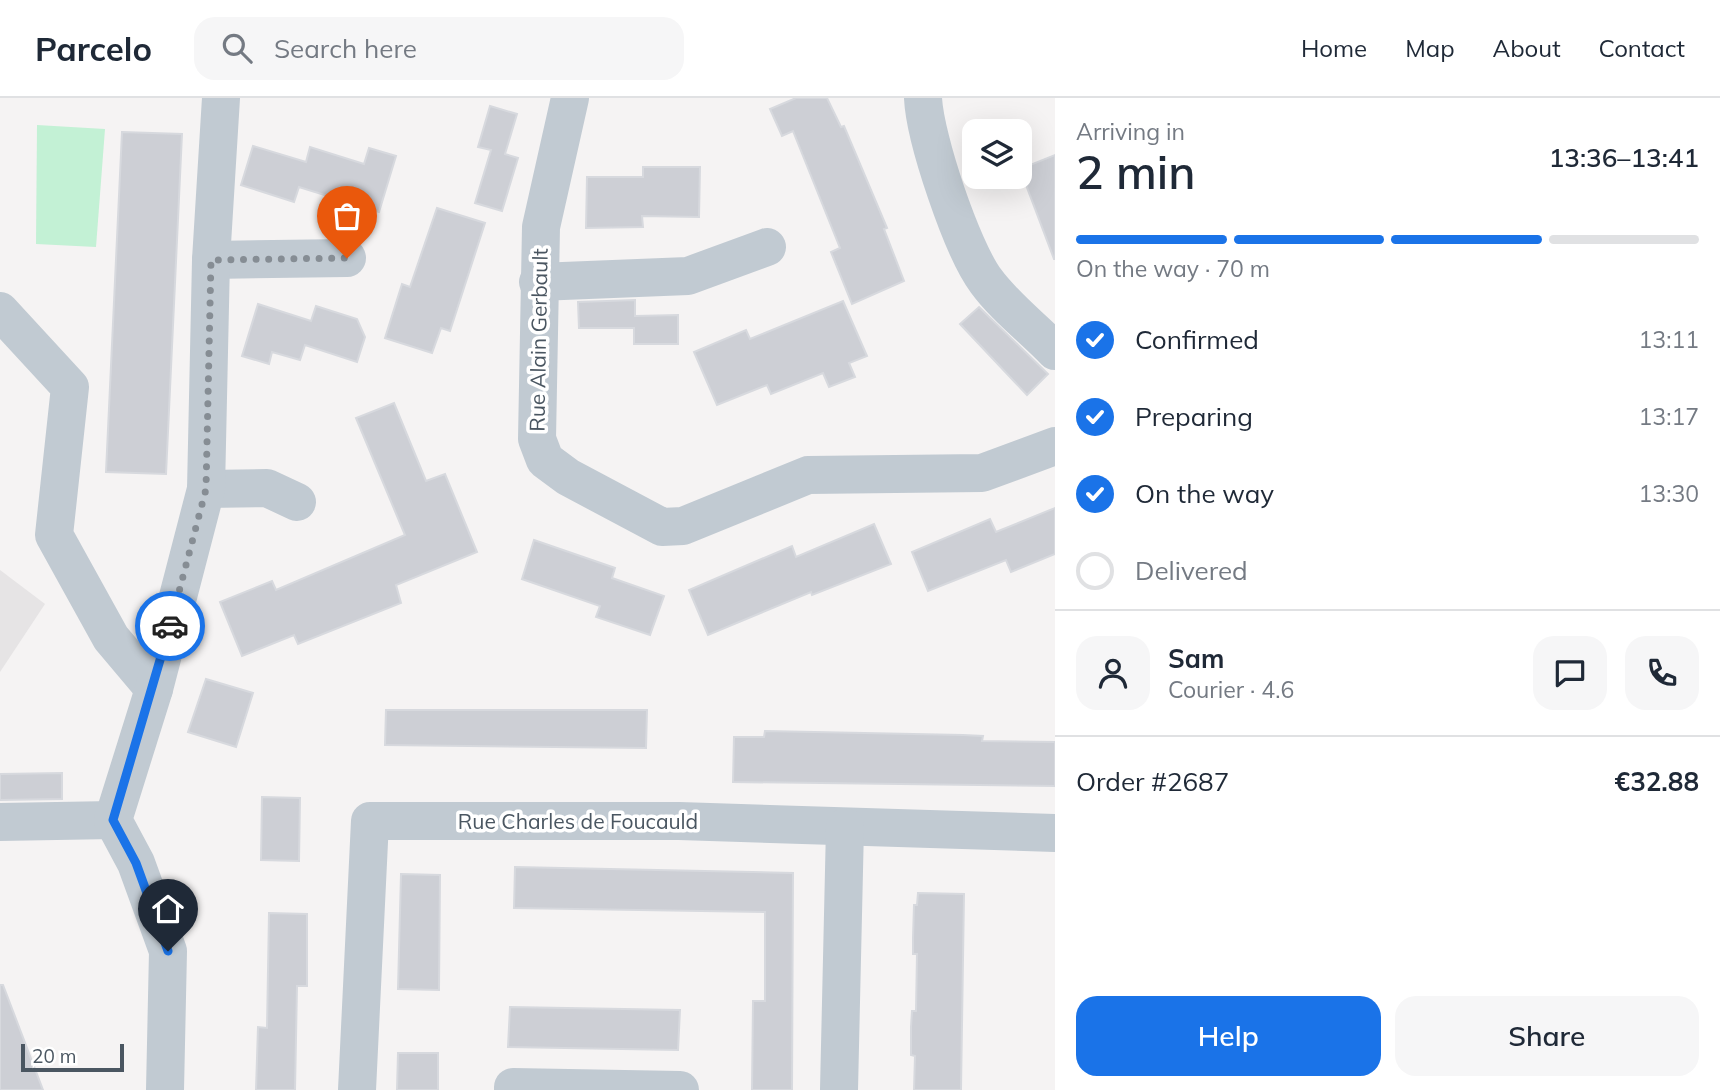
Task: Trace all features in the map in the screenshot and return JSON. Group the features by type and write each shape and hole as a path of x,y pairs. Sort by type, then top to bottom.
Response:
{"street":[{"path":"165,1090 168,951 136,863 113,820 154,689 206,489 211,260 221,98"},
{"name":"Rue Alain Gerbault","path":"570,98 541,227 537,439 545,460 568,477 662,527 683,526 808,475 982,473 1055,446"},
{"path":"923,98 935,157 971,256 987,282 1055,351"},
{"path":"538,282 688,276 767,247"},
{"path":"211,260 347,258"},
{"path":"0,311 70,387 54,535 111,638 154,689"},
{"path":"206,489 267,488 297,502"},
{"path":"0,822 113,820"},
{"name":"Rue Charles de Foucauld","path":"357,1090 370,821 679,821 1055,833"},
{"path":"839,1090 845,827"},
{"path":"513,1090 513,1087 680,1090"}],"shaded area":[{"path":"0,570 45,604 0,672"}],"green space":[{"path":"37,125 105,129 96,247 36,244"}],"building":[{"path":"796,98 827,98 841,127 844,126 887,228 884,229 904,281 852,304 831,252 840,248 793,131 782,136 770,109"},
{"path":"490,106 517,114 505,154 518,158 502,211 475,203 491,150 478,147"},
{"path":"122,132 182,134 166,474 106,472"},
{"path":"253,146 306,162 310,147 364,164 369,148 396,156 379,212 299,187 294,202 241,185"},
{"path":"1055,155 1055,259 1028,189 1032,189 1032,164"},
{"path":"643,167 700,167 699,217 642,216 643,227 586,228 587,177 643,177"},
{"path":"437,208 485,223 450,331 441,328 432,353 385,338 402,284 410,287"},
{"path":"635,300 635,316 678,315 678,344 634,344 634,328 579,328 578,302"},
{"path":"843,301 867,356 849,363 855,377 829,387 823,373 771,394 767,385 717,405 694,352 746,330 750,339"},
{"path":"258,304 311,321 316,306 357,319 365,337 357,362 305,345 300,360 272,352 269,364 242,356"},
{"path":"979,307 1048,374 1027,395 960,324"},
{"path":"394,403 426,481 445,474 477,552 396,585 401,603 298,644 294,635 242,656 220,602 272,581 276,590 405,535 356,418"},
{"path":"1055,508 1055,554 1011,572 1006,560 928,591 912,552 990,519 996,532"},
{"path":"874,524 891,564 812,595 811,592 708,635 689,590 792,546 796,557"},
{"path":"534,540 615,568 612,578 664,596 650,635 596,617 600,606 522,579"},
{"path":"206,679 253,693 236,747 188,732"},
{"path":"386,710 647,710 646,748 385,745"},
{"path":"765,731 963,735 983,736 982,741 1055,742 1055,786 733,782 734,737 764,737"},
{"path":"62,773 62,799 0,800 0,774"},
{"path":"262,797 300,798 299,861 261,860"},
{"path":"515,867 793,873 792,1090 752,1090 753,1001 765,1001 765,912 514,908"},
{"path":"401,874 440,875 439,990 398,989"},
{"path":"918,893 964,894 961,1090 914,1090 915,1056 911,1055 911,1027 912,1011 916,1011 917,954 913,954 913,938 914,905 917,905"},
{"path":"269,913 307,914 307,986 297,986 295,1090 256,1090 258,1027 267,1028"},
{"path":"0,985 3,985 43,1090 0,1090"},
{"path":"510,1007 680,1010 678,1050 508,1047"},
{"path":"398,1053 438,1053 438,1090 397,1090"}],"way so far":[{"path":"170,626 206,489 211,260 347,258"}],"route":[{"path":"168,951 136,863 113,820 154,689 170,626"}]}
